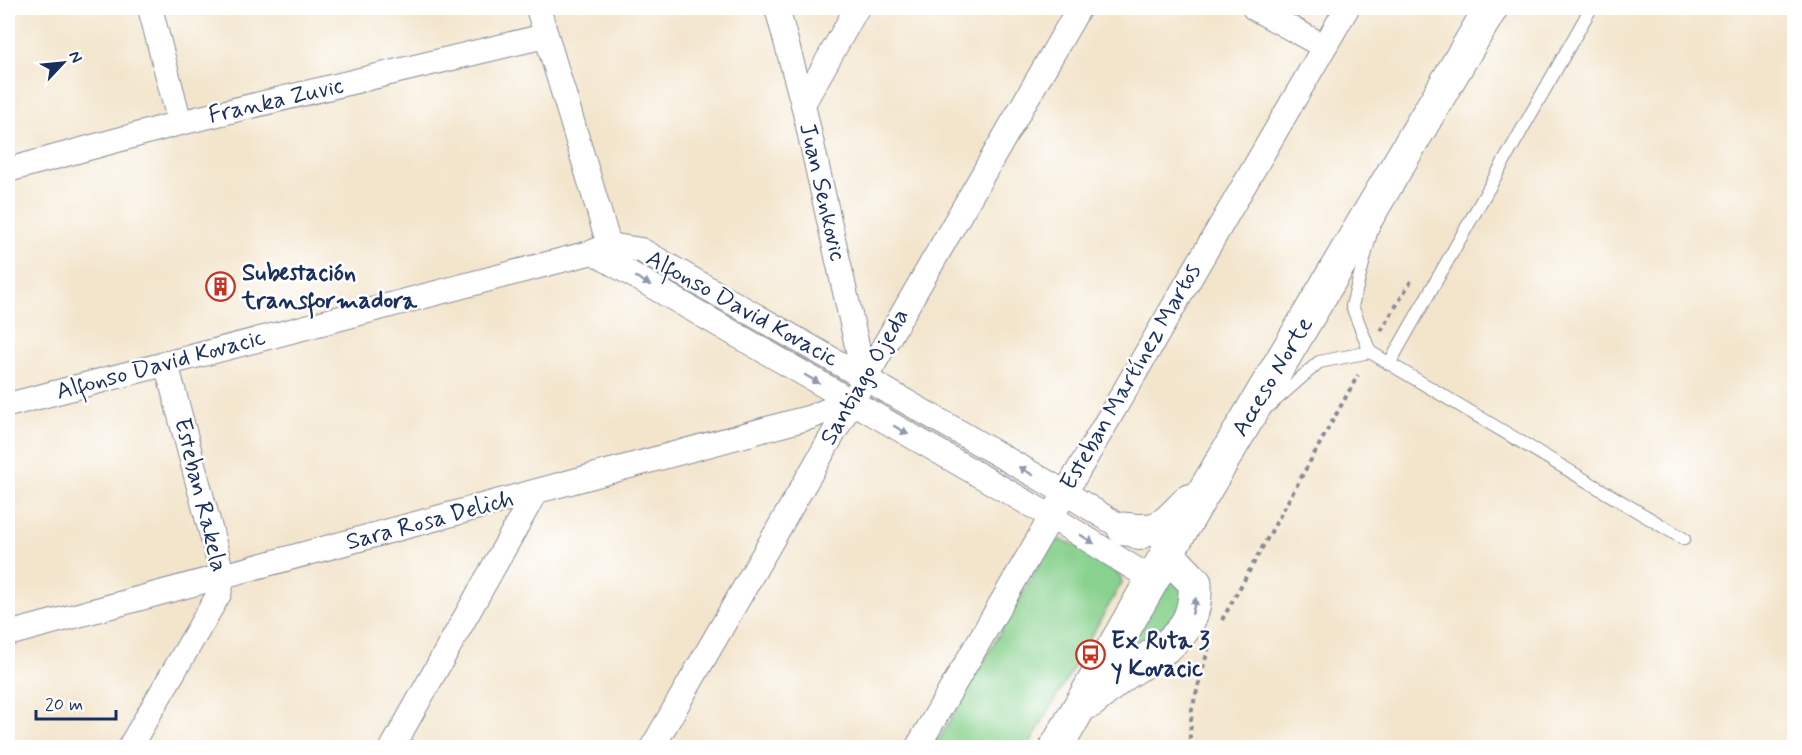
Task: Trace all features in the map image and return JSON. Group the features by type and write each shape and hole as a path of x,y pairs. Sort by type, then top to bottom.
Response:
{"main road":[{"name":"Acceso Norte","path":"1056,747 1211,479 1491,8"},
{"path":"1124,529 1148,532 1162,528 1211,479"},
{"path":"1076,714 1125,674 1174,643 1190,620 1196,602 1195,583 1160,567"}],"street":[{"path":"150,8 180,123"},
{"path":"538,8 601,248"},
{"name":"Juan Senkovic","path":"777,8 803,104 864,377"},
{"path":"803,104 857,8"},
{"name":"Santiago Ojeda","path":"652,747 1078,8"},
{"path":"1254,8 1323,46"},
{"name":"Esteban Martínez Martos","path":"917,747 1347,8"},
{"name":"Franka Zuvic","path":"8,170 180,123 545,36"},
{"name":"Alfonso David Kovacic","path":"601,248 850,401 1050,516 1160,567"},
{"name":"Alfonso David Kovacic","path":"8,405 601,248 641,250 1064,492 1124,529 1160,567"},
{"name":"Esteban Rakela","path":"129,747 219,594 223,577 165,363"},
{"name":"Sara Rosa Delich","path":"8,634 811,417 850,401"},
{"path":"392,747 534,493"}],"lane":[{"path":"1389,364 1591,8"},
{"path":"1382,192 1352,306 1370,352 1684,539"},
{"path":"1243,428 1318,362 1370,352"}],"path":[{"path":"1219,627 1370,352"},
{"path":"1190,747 1192,709 1198,679 1214,637"}],"green space":[{"path":"1058,540 1074,545 1105,563 1122,582 1028,747 934,748 1049,547"},
{"path":"1168,577 1178,577 1186,610 1107,681"}],"building":[{"name":"Subestación transformadora","path":"230,279 233,291 212,296 210,284"}],"place":[{"name":"Subestación transformadora","path":"221,287"},
{"name":"Ex Ruta 3 y Kovacic","path":"1090,655"}]}
